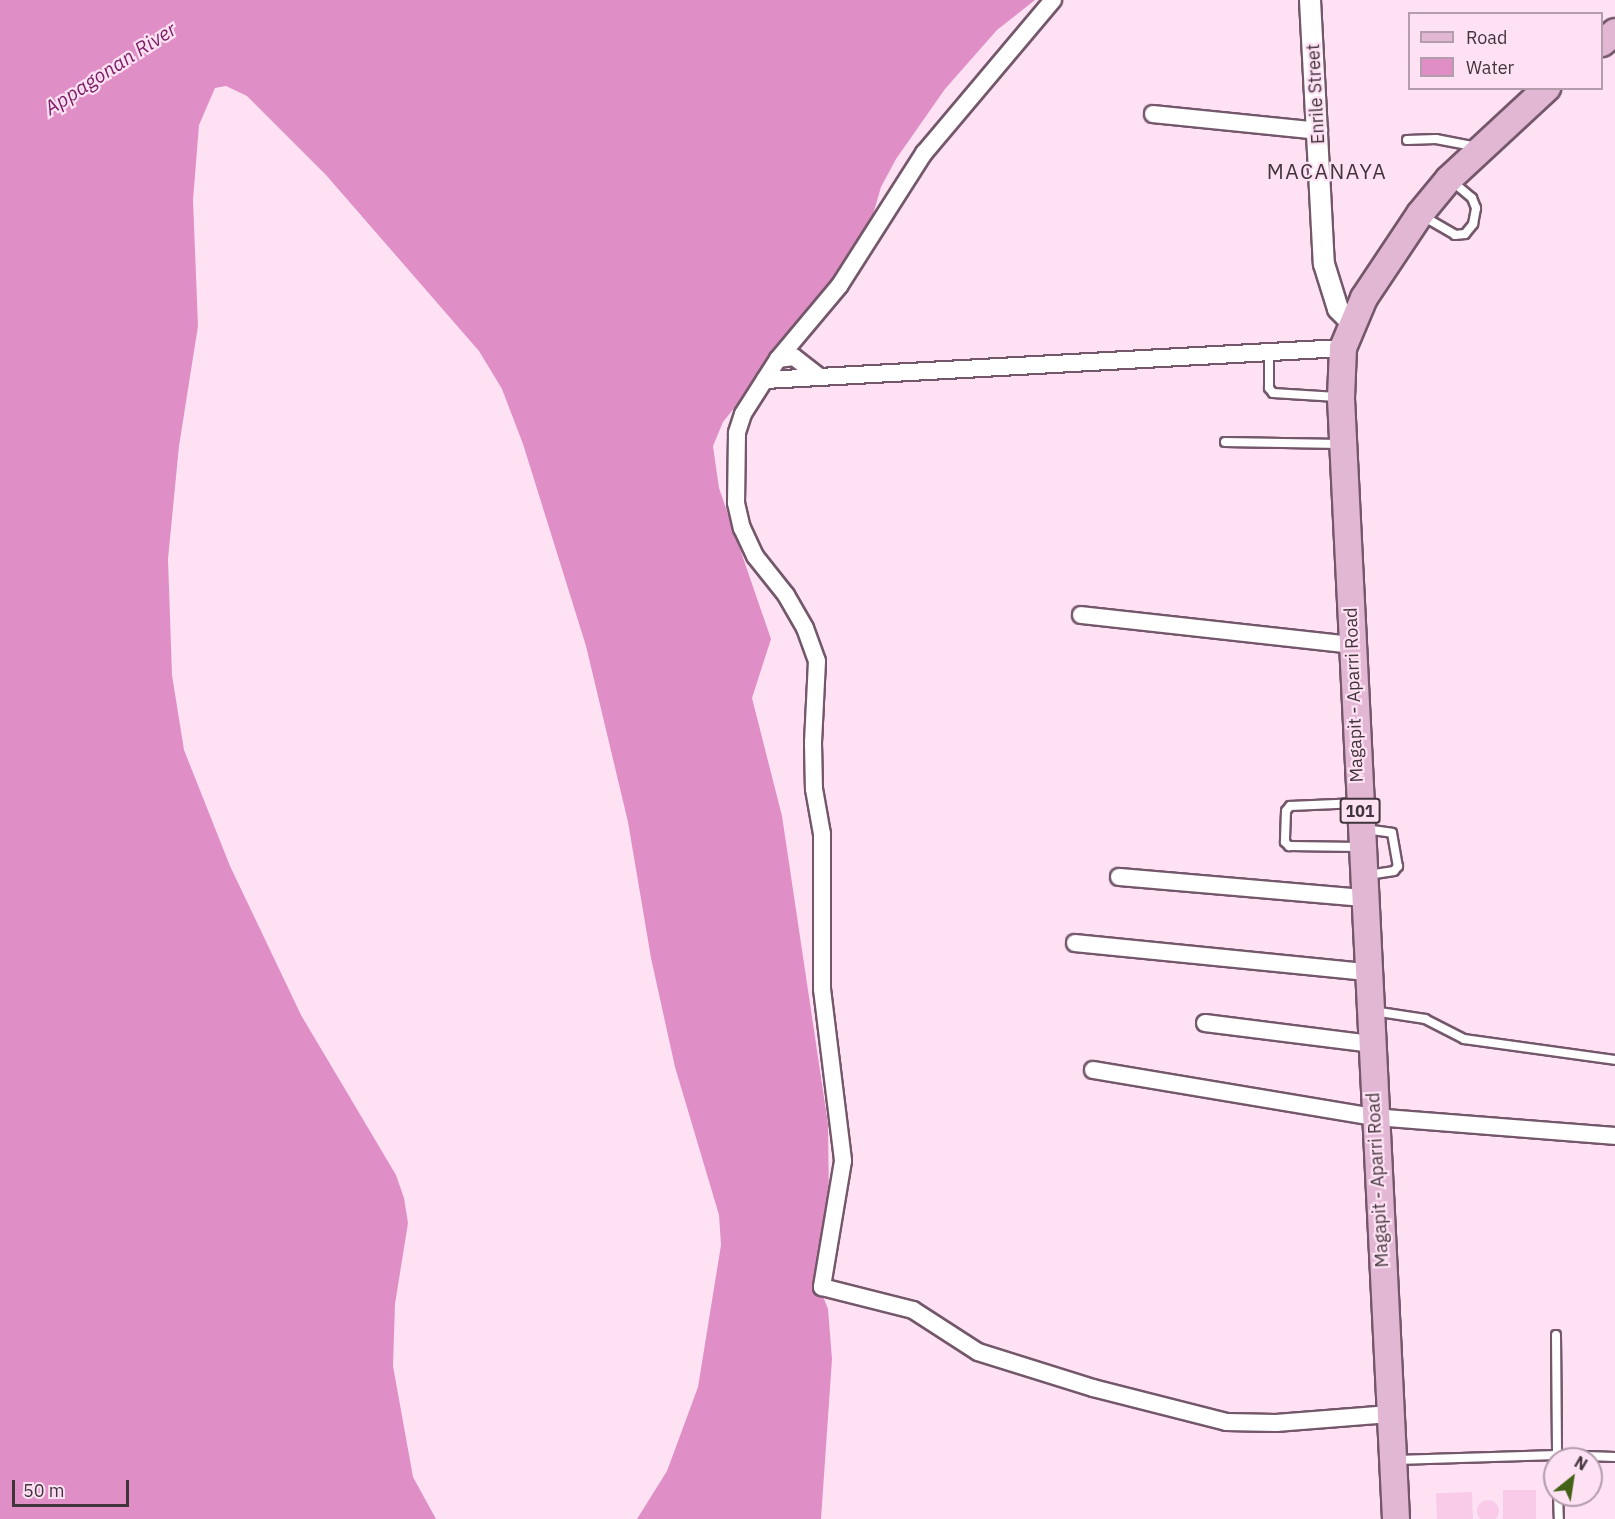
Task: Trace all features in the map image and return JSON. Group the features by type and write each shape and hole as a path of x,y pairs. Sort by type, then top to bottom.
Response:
{"main road":[{"path":"1603,42 1615,32"},
{"name":"Magapit - Aparri Road","path":"1396,1519 1359,803 1341,398 1343,348 1387,259 1420,214 1449,179 1545,90"}],"street":[{"path":"1053,0 924,153 840,285 778,358 737,433 736,503 755,556 786,595 812,643 817,661 813,744 823,857 822,989 843,1161 822,1288 913,1310 978,1352 1093,1388 1226,1422 1276,1423 1390,1414"},
{"name":"Enrile Street","path":"1310,0 1319,131 1323,264 1338,309 1353,324"},
{"path":"1153,114 1319,131"},
{"path":"765,380 1343,348"},
{"path":"778,358 794,357 818,376"},
{"path":"1081,615 1352,645"},
{"path":"1119,877 1364,887"},
{"path":"1075,943 1367,972"},
{"path":"1205,1023 1371,1044"},
{"path":"1093,1070 1374,1117 1615,1137"}],"lane":[{"path":"1407,140 1436,139 1481,148"},
{"path":"1420,214 1455,235 1466,234 1473,224 1476,208 1472,198 1449,179"},
{"path":"1269,352 1269,388 1273,393 1341,398"},
{"path":"1225,442 1343,444"},
{"path":"1359,803 1290,806 1286,811 1285,842 1289,846 1392,834 1398,866 1394,871 1364,887"},
{"path":"1369,1011 1425,1019 1464,1039 1615,1060"},
{"path":"1556,1335 1557,1447"},
{"path":"1393,1460 1543,1457"}],"shaded area":[{"path":"1503,1490 1536,1490 1536,1519 1503,1519"},
{"path":"1472,1492 1473,1519 1437,1519 1436,1493"},
{"path":"1484,1501 1492,1501 1498,1507 1498,1515 1493,1520 1483,1520 1478,1515 1478,1507"}],"water":[{"name":"Appagonan River","path":"0,0 1035,0 997,30 945,89 896,159 881,187 870,225 836,281 723,422 713,446 719,488 771,639 752,698 782,816 828,1124 829,1205 820,1289 828,1309 832,1359 821,1519 637,1519 667,1471 698,1387 721,1245 719,1215 675,1067 651,958 628,822 586,646 523,444 502,389 479,351 326,175 247,96 226,86 215,88 199,125 193,200 198,326 179,446 168,559 172,675 184,750 230,866 301,1015 396,1175 404,1198 408,1223 395,1304 393,1366 413,1477 436,1519 0,1519"}],"district":[{"name":"MACANAYA","path":"1327,171"}]}
